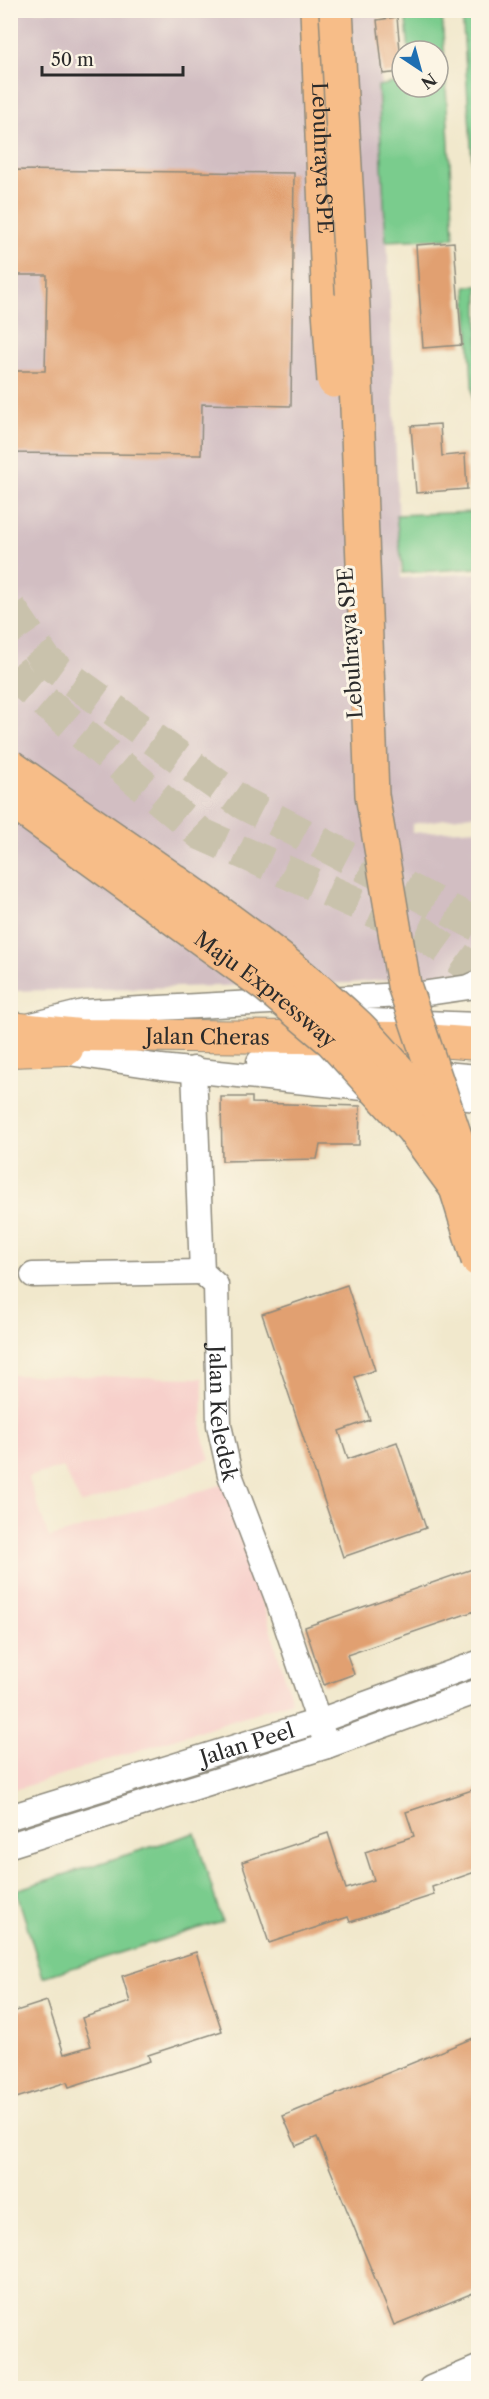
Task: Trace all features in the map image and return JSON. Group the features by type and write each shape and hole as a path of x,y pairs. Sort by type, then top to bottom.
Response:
{"highway":[{"name":"Lebuhraya SPE","path":"316,10 329,310 360,803 392,985 478,1260"},
{"name":"Lebuhraya SPE","path":"336,10 352,305 372,795 404,985 478,1204"},
{"name":"Maju Expressway","path":"10,766 266,948 310,984 358,1026 405,1077 446,1128 478,1175"},
{"name":"Maju Expressway","path":"10,800 268,987 333,1041 412,1128 449,1176 478,1222"}],"main road":[{"name":"Jalan Cheras","path":"14,1035 397,1038 478,1044"},
{"name":"Jalan Cheras","path":"14,1035 43,1049 172,1048 478,1058"}],"street":[{"path":"14,1035 84,1012 421,994 469,987 478,983"},
{"path":"14,1035 277,1017 478,1025"},
{"path":"43,1049 161,1067 478,1099"},
{"path":"43,1049 172,1060 333,1064 478,1077"},
{"name":"Jalan Keledek","path":"194,1069 202,1272 216,1285 219,1425 230,1475 327,1746"},
{"path":"33,1275 202,1272"},
{"name":"Jalan Peel","path":"10,1817 319,1721 478,1663"},
{"name":"Jalan Peel","path":"10,1845 327,1746 478,1691"},
{"path":"431,2388 478,2368"}],"shaded area":[{"path":"10,11 378,11 401,578 478,573 478,814 412,824 412,833 478,829 478,963 458,973 351,983 11,991"},
{"path":"11,1375 203,1378 202,1435 210,1459 81,1504 63,1467 28,1477 49,1538 227,1483 292,1701 11,1791"}],"green space":[{"path":"405,11 442,11 443,39 408,39"},
{"path":"462,11 478,11 478,248"},
{"path":"390,84 390,99 447,99 454,238 386,241 378,86"},
{"path":"466,286 478,286 478,429 475,429"},
{"path":"478,458 478,568 403,573 396,515 475,512 473,459"},
{"path":"195,1833 222,1921 43,1977 16,1890"}],"building":[{"path":"397,17 399,39 390,39 390,73 383,74 377,20"},
{"path":"10,170 294,173 291,406 202,404 201,455 10,453 10,371 45,371 47,275 10,275"},
{"path":"454,242 462,345 423,348 416,245"},
{"path":"440,424 442,456 465,454 467,489 416,493 411,426"},
{"path":"221,1097 252,1097 252,1103 360,1106 359,1145 320,1145 317,1159 222,1161"},
{"path":"347,1285 375,1370 355,1377 370,1420 339,1431 348,1459 397,1442 426,1528 343,1557 262,1314"},
{"path":"478,1567 478,1610 347,1655 354,1674 324,1685 305,1627"},
{"path":"478,1788 478,1871 432,1887 434,1895 350,1922 348,1917 269,1943 242,1862 328,1833 346,1889 374,1880 365,1852 414,1836 406,1812"},
{"path":"196,1952 222,2031 148,2055 150,2061 69,2087 67,2082 10,2100 10,2013 47,2001 64,2054 91,2046 82,2018 130,2002 122,1976"},
{"path":"478,2036 478,2291 394,2325 317,2137 296,2146 283,2116"}],"tunnel":[{"path":"10,608 46,661 241,802 478,925"},
{"path":"10,668 19,680 201,834 421,932 478,973"}]}
